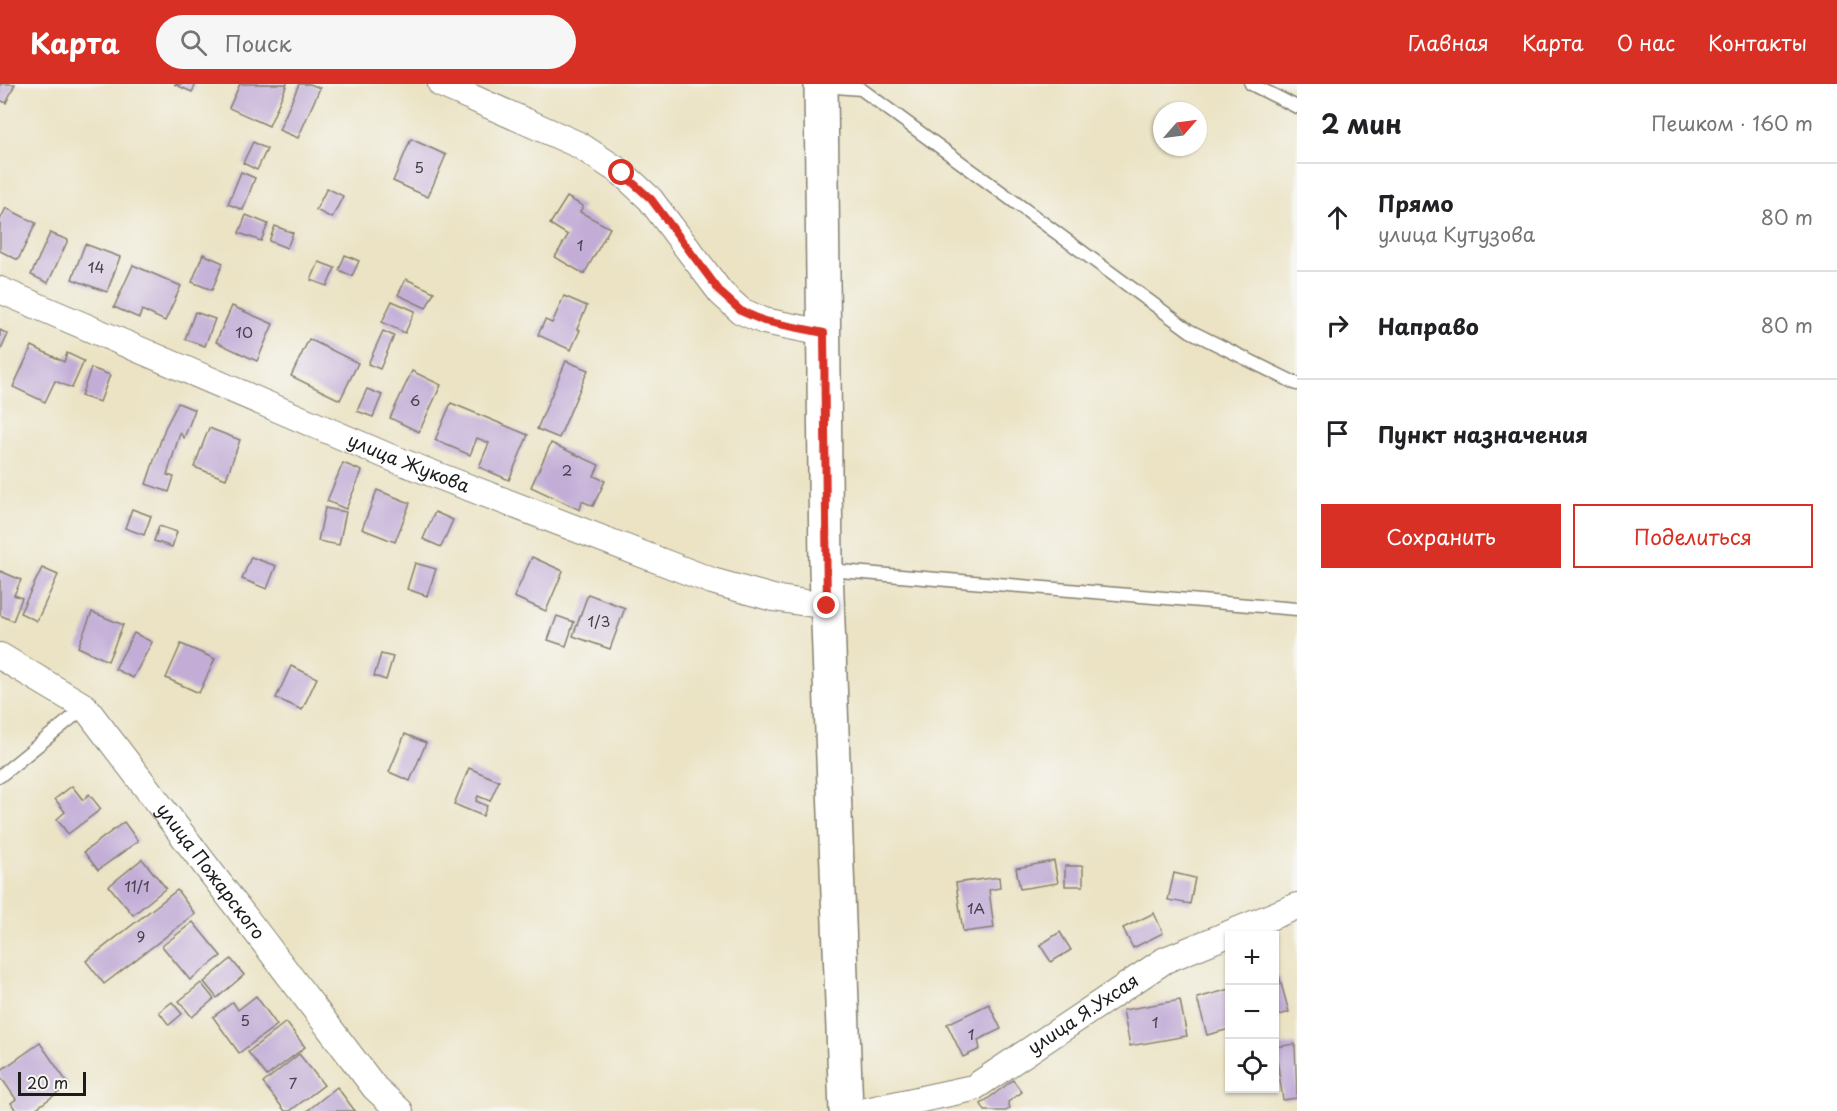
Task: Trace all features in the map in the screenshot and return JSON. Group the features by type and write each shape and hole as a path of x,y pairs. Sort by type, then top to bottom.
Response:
{"street":[{"path":"441,84 579,145 622,173 651,199 721,293 741,311 764,321 824,333"},
{"path":"822,85 826,569 846,1111"},
{"name":"улица Жукова","path":"0,290 403,462 712,580 773,598 827,606"},
{"name":"улица Пожарского","path":"0,656 85,707 375,1088 400,1111"},
{"name":"улица Я.Ухсая","path":"866,1111 973,1088 1165,960 1297,906"}],"lane":[{"path":"1251,84 1297,107"},
{"path":"822,85 861,86 1190,331 1297,384"},
{"path":"826,569 1297,609"},
{"path":"0,776 85,707"}],"building":[{"path":"0,84 15,84 6,103 0,100"},
{"path":"174,84 196,84 192,92"},
{"path":"240,84 287,84 269,126 229,108"},
{"path":"299,84 310,84 320,88 298,138 279,130"},
{"path":"411,139 446,155 428,197 393,181"},
{"path":"253,142 267,149 257,170 243,163"},
{"path":"241,172 255,178 243,210 228,204"},
{"path":"327,188 343,196 332,218 316,210"},
{"path":"567,197 583,206 580,212 610,228 584,274 555,257 568,235 550,224"},
{"path":"6,208 36,223 18,260 0,251 0,220"},
{"path":"246,215 268,224 261,241 239,233"},
{"path":"275,226 293,233 287,248 269,241"},
{"path":"50,233 68,240 48,283 31,275"},
{"path":"85,244 120,257 107,292 72,279"},
{"path":"203,254 223,263 212,290 192,282"},
{"path":"345,255 359,261 352,276 339,270"},
{"path":"319,262 335,268 327,286 311,280"},
{"path":"133,265 181,286 165,321 142,310 139,318 114,307"},
{"path":"406,279 434,292 426,308 398,295"},
{"path":"564,296 587,306 571,350 538,335 545,320 552,323"},
{"path":"392,301 415,311 405,333 382,322"},
{"path":"232,306 273,324 257,361 216,342"},
{"path":"195,312 215,319 205,346 185,339"},
{"path":"0,330 8,334 0,352"},
{"path":"383,331 394,336 380,369 368,364"},
{"path":"309,339 358,363 340,400 291,376"},
{"path":"32,346 64,362 67,353 84,361 72,388 55,381 45,402 13,387"},
{"path":"566,361 588,370 559,438 537,429"},
{"path":"91,368 110,375 100,402 81,396"},
{"path":"412,371 441,385 419,432 390,418"},
{"path":"367,389 382,395 373,417 357,411"},
{"path":"178,403 195,410 184,438 180,433 167,475 174,477 169,492 146,484 165,428"},
{"path":"451,403 528,435 509,480 479,467 489,443 477,438 470,455 435,440"},
{"path":"209,428 240,440 226,479 194,467"},
{"path":"551,443 599,465 594,476 605,481 593,506 582,501 580,510 531,487"},
{"path":"343,463 362,471 346,509 327,501"},
{"path":"377,490 410,503 395,542 362,529"},
{"path":"325,508 346,512 339,545 318,541"},
{"path":"132,509 151,516 144,535 125,528"},
{"path":"435,512 453,520 441,547 423,539"},
{"path":"159,526 177,532 172,547 154,541"},
{"path":"251,557 276,566 267,589 242,579"},
{"path":"532,557 563,571 546,611 514,597"},
{"path":"415,563 436,569 427,596 407,589"},
{"path":"42,568 58,575 37,621 20,613"},
{"path":"0,571 21,580 14,595 22,598 13,621 0,615"},
{"path":"588,594 625,608 610,649 573,636"},
{"path":"92,612 123,625 108,661 78,647"},
{"path":"557,616 574,622 566,646 548,640"},
{"path":"134,633 152,642 133,678 115,669"},
{"path":"181,644 215,659 199,693 166,678"},
{"path":"381,654 393,657 386,680 374,676"},
{"path":"291,666 317,678 302,710 276,698"},
{"path":"405,734 426,743 410,781 389,772"},
{"path":"469,768 499,781 490,801 478,796 476,801 487,806 483,816 454,804"},
{"path":"72,786 83,800 89,794 101,809 68,834 57,819 65,812 55,799"},
{"path":"124,822 138,841 98,870 84,852"},
{"path":"142,859 166,888 133,915 109,886"},
{"path":"1054,861 1058,883 1020,889 1016,868"},
{"path":"1065,866 1083,866 1083,886 1065,886"},
{"path":"1174,873 1195,878 1190,904 1168,900"},
{"path":"999,877 1000,888 989,890 994,928 963,932 956,883"},
{"path":"177,890 195,914 104,984 86,961"},
{"path":"1154,913 1163,933 1133,948 1123,928"},
{"path":"193,922 221,956 190,980 162,946"},
{"path":"1060,932 1071,950 1051,962 1040,945"},
{"path":"231,959 244,975 217,998 204,982"},
{"path":"1279,976 1289,1012 1279,1015"},
{"path":"201,983 214,999 192,1017 179,1001"},
{"path":"1225,990 1225,1030 1207,1035 1197,998"},
{"path":"256,996 277,1025 239,1053 213,1017 233,1002 238,1010"},
{"path":"1180,1000 1187,1036 1130,1046 1123,1010"},
{"path":"172,1002 182,1014 169,1025 159,1012"},
{"path":"989,1004 1001,1029 978,1040 980,1049 963,1057 947,1024"},
{"path":"286,1022 305,1047 267,1076 248,1052"},
{"path":"40,1043 69,1085 32,1111 16,1111 11,1103 16,1099 0,1076 0,1071"},
{"path":"1295,1044 1297,1098 1283,1100 1279,1074 1279,1046"},
{"path":"299,1054 324,1085 290,1111 285,1111 263,1083"},
{"path":"1013,1080 1022,1092 1008,1102 1010,1108 1006,1111 985,1111 981,1104"},
{"path":"337,1087 355,1111 307,1111"}],"route":[{"path":"622,173 651,199 721,293 741,311 764,321 824,333 827,606"}]}
